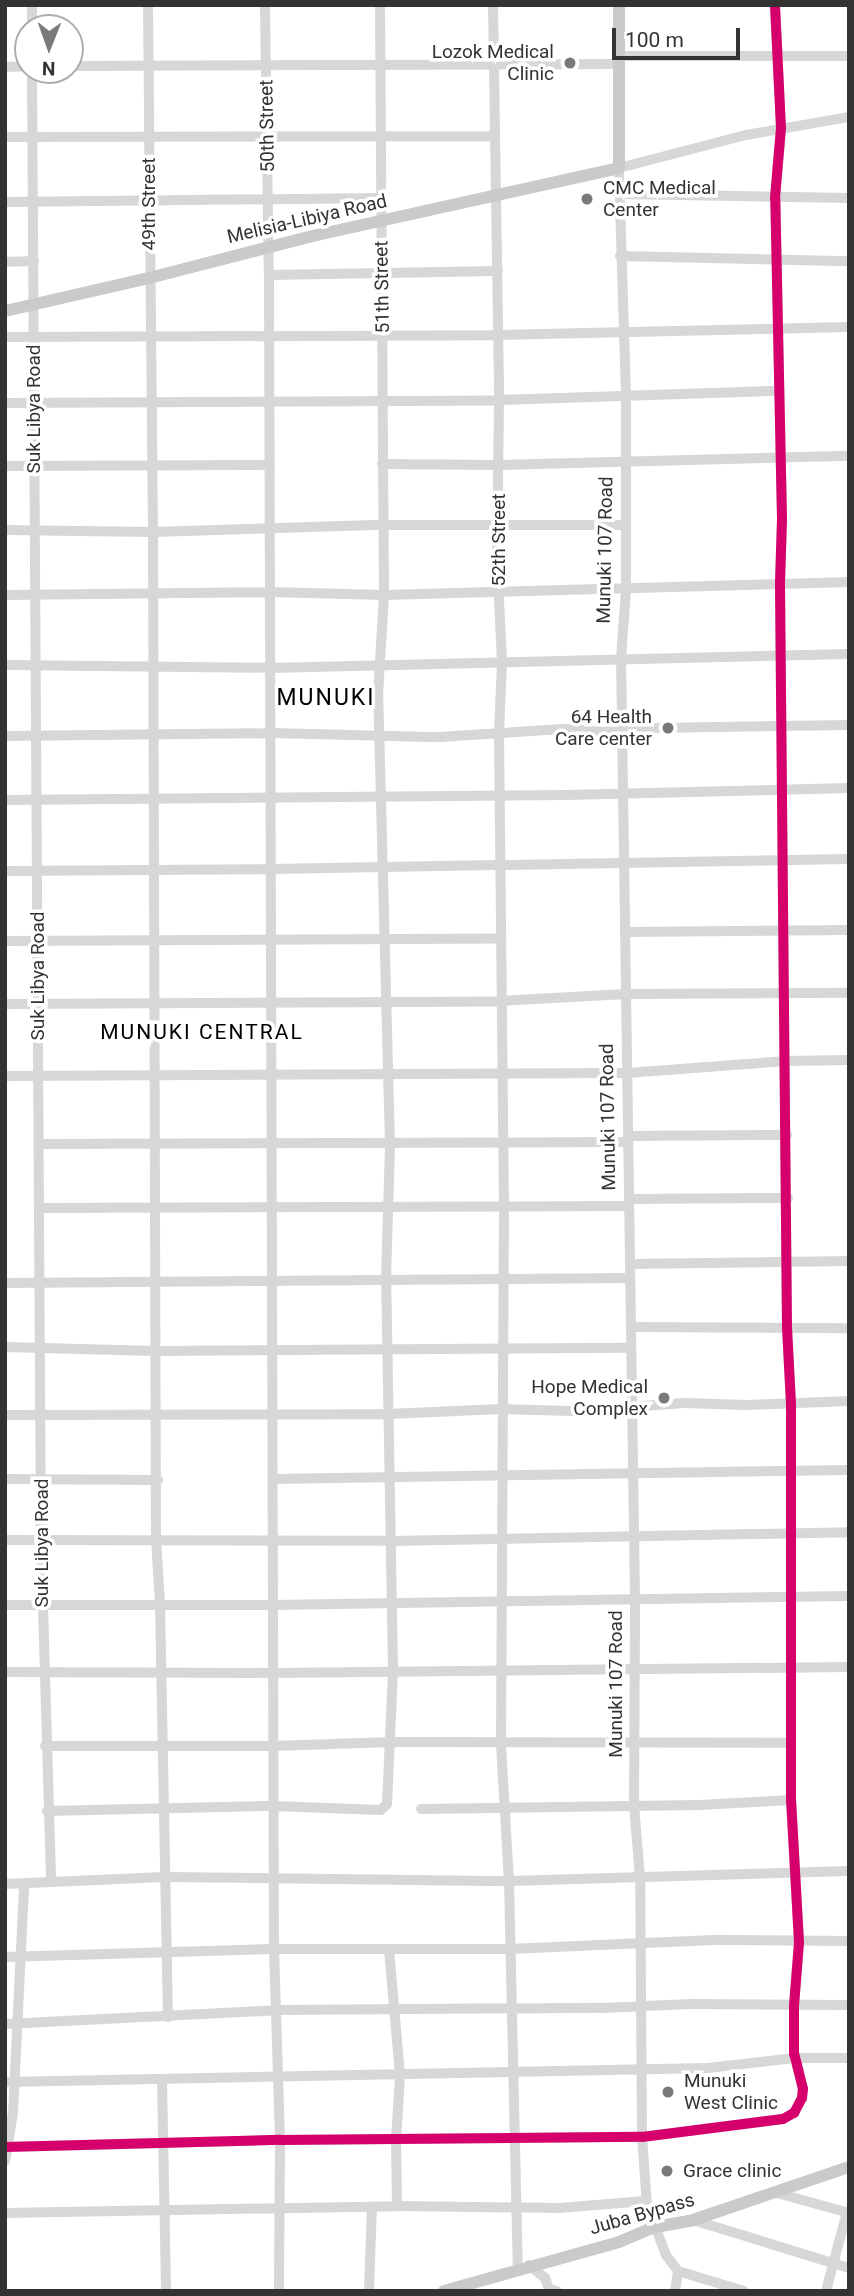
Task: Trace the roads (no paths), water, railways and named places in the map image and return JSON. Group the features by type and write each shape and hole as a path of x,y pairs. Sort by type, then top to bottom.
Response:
{"main road":[{"name":"Munuki 107 Road","path":"619,5 619,168"},
{"name":"Melisia-Libiya Road","path":"5,311 149,278 269,246 619,168"},
{"name":"Juba Bypass","path":"443,2291 619,2242 654,2227 693,2220 849,2167"}],"street":[{"name":"49th Street","path":"148,5 158,1480 156,1539 160,1603 168,2017"},
{"name":"50th Street","path":"265,5 270,275 273,1877 281,2140 279,2291"},
{"name":"51th Street","path":"273,1806 385,1808 392,1742 386,1280 390,1145 385,1002 385,866 378,695 382,664 384,595 381,525 383,272 380,198 380,5"},
{"name":"52th Street","path":"493,5 502,662 499,733 504,1207 501,1744 502,1808 509,1881 511,2071 517,2207 523,2267"},
{"path":"6,2147 281,2140 642,2137 761,2124 791,2116 802,2098 803,2088 794,2058 794,2006 799,1942 791,1800 789,1471 792,1404 786,1261 788,1198 775,198 781,128 775,5"},
{"path":"84,66 493,64 849,56"},
{"name":"Suk Libya Road","path":"32,84 41,1540 51,1882"},
{"path":"619,168 781,128 849,117"},
{"path":"5,137 494,136"},
{"name":"Munuki 107 Road","path":"619,168 626,395 626,589 621,659 635,1598 634,1805 640,1877 642,2137 646,2201 666,2255 678,2271"},
{"path":"619,194 849,198"},
{"path":"5,202 380,198"},
{"path":"620,256 849,261"},
{"path":"5,262 34,261"},
{"path":"270,275 498,271"},
{"path":"5,337 498,335 849,327"},
{"path":"5,403 499,400 778,391"},
{"path":"382,464 499,465 625,459 849,456"},
{"path":"5,466 151,467 270,464"},
{"path":"5,530 153,532 381,525 626,525"},
{"path":"5,594 153,595 270,592 384,595 849,582"},
{"path":"5,665 270,668 849,654"},
{"path":"5,736 271,733 440,737 563,729 622,732 653,728 849,725"},
{"path":"5,800 849,788"},
{"path":"5,871 849,859"},
{"path":"625,932 849,930"},
{"path":"5,941 501,938"},
{"path":"5,1004 501,1001 626,994 849,993"},
{"path":"5,1076 627,1073 786,1061 849,1060"},
{"path":"39,1144 503,1144 787,1135"},
{"path":"39,1208 504,1207 788,1198"},
{"path":"629,1264 849,1261"},
{"path":"5,1283 630,1278"},
{"path":"631,1327 849,1328"},
{"path":"5,1347 156,1351 631,1348"},
{"path":"5,1415 387,1414 502,1409 571,1411 631,1405 849,1401"},
{"path":"272,1479 849,1470"},
{"path":"5,1479 158,1480"},
{"path":"5,1540 391,1541 849,1532"},
{"path":"5,1605 273,1605 391,1601 849,1596"},
{"path":"5,1672 790,1670 849,1667"},
{"path":"45,1746 273,1746 392,1742 791,1743"},
{"path":"421,1809 736,1804 791,1800"},
{"path":"47,1811 162,1806 273,1806"},
{"path":"5,1884 165,1877 509,1881 849,1871"},
{"path":"5,2161 17,2024 24,1884"},
{"path":"5,1957 274,1949 509,1949 639,1943 849,1941"},
{"path":"388,1949 400,2076 396,2140 397,2206"},
{"path":"5,2024 277,2010 511,2009 690,2004 849,2005"},
{"path":"10,2082 708,2068 794,2058 849,2059"},
{"path":"162,2080 166,2291"},
{"path":"777,2193 848,2212 826,2291"},
{"path":"5,2213 397,2206 559,2208 646,2201"},
{"path":"369,2291 372,2207"},
{"path":"693,2220 849,2268"},
{"path":"523,2267 545,2278 552,2290"},
{"path":"675,2291 678,2271 744,2291"}],"place":[{"name":"Lozok Medical Clinic","path":"570,63"},
{"name":"CMC Medical Center","path":"587,199"},
{"name":"64 Health Care center","path":"668,728"},
{"name":"Hope Medical Complex","path":"664,1398"},
{"name":"Munuki West Clinic","path":"668,2092"},
{"name":"Grace clinic","path":"667,2171"}],"district":[{"name":"MUNUKI","path":"326,698"},
{"name":"MUNUKI CENTRAL","path":"202,1032"}]}
